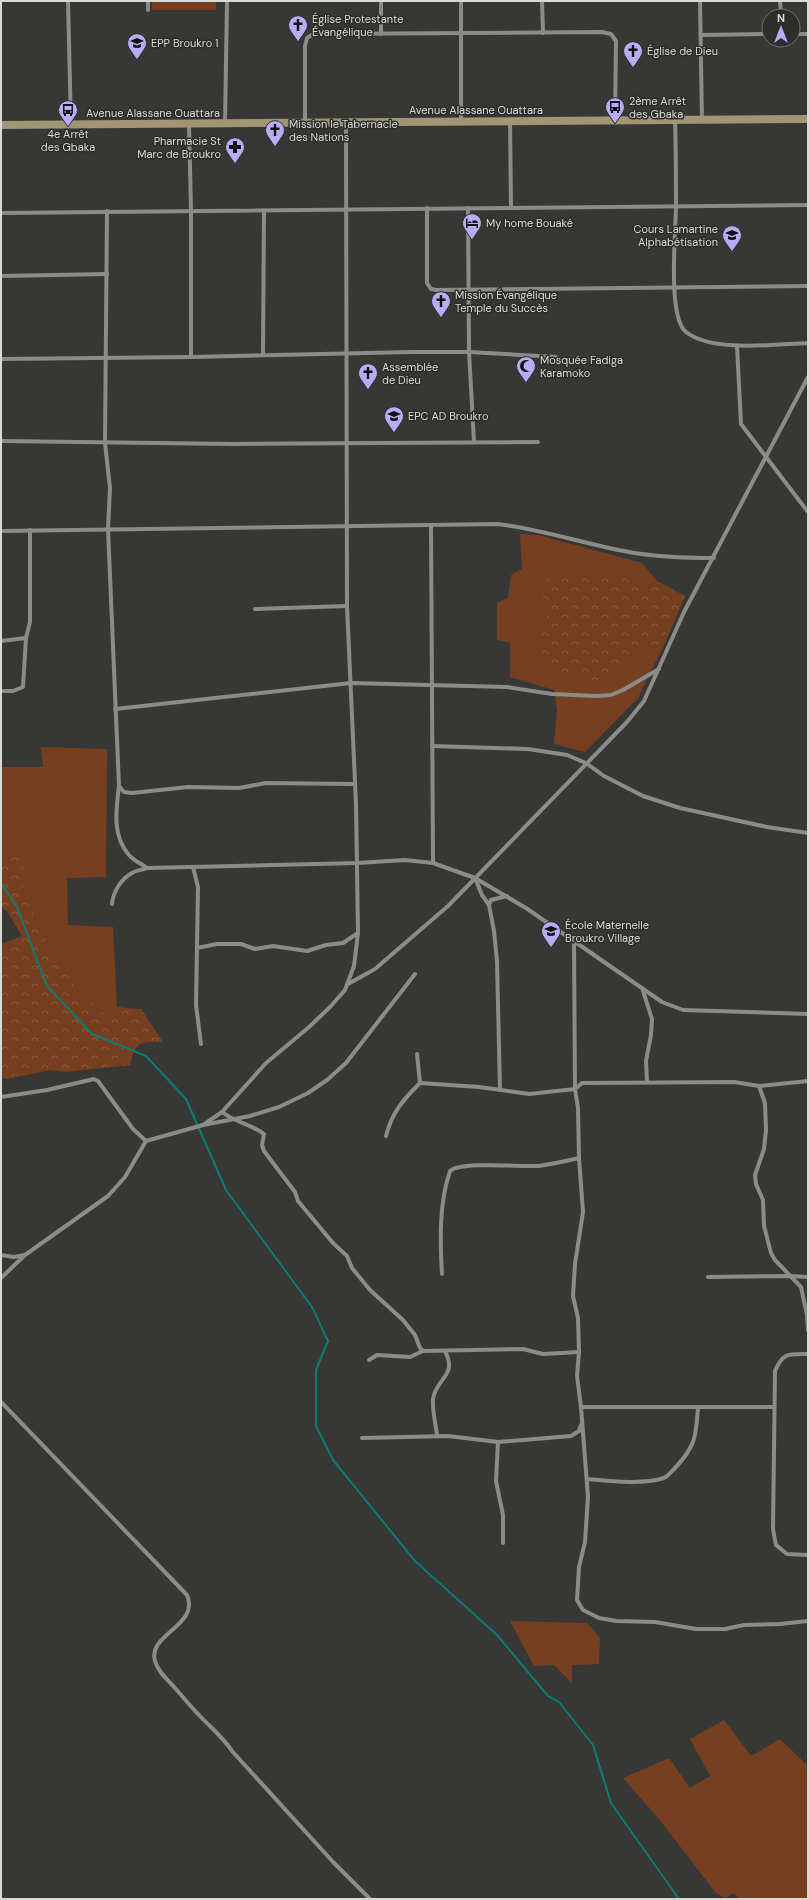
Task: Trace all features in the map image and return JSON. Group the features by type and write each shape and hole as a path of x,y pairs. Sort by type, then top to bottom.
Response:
{"street":[{"path":"68,1 71,124"},
{"path":"148,1 148,10"},
{"path":"225,124 227,1"},
{"path":"381,1 381,34"},
{"path":"461,1 461,120"},
{"path":"542,1 543,33"},
{"path":"700,1 702,121"},
{"path":"306,122 305,46 307,38 313,34 602,32 611,34 616,41 615,121"},
{"path":"701,35 761,34"},
{"name":"Avenue Alassane Ouattara","path":"1,125 225,124 461,120 702,121 808,119"},
{"path":"510,120 511,208"},
{"path":"675,120 676,206 674,288 678,321 687,333 706,341 737,346 808,343"},
{"path":"203,1125 222,1112 266,1063 308,1028 330,1007 345,990 354,966 358,933 356,804 347,606 346,122"},
{"path":"189,124 191,210 191,357"},
{"path":"1,212 191,210 264,212 346,209 808,205"},
{"path":"427,208 427,283 431,288 436,290 808,286"},
{"path":"468,208 469,352 474,442"},
{"path":"107,211 105,443 110,488 108,529 119,786 116,815 118,837 130,856 147,868"},
{"path":"263,354 264,212"},
{"path":"1,276 107,274"},
{"path":"737,346 741,424 808,512"},
{"path":"1,359 469,352 556,357"},
{"path":"347,984 375,969 448,906 626,722 644,701 684,612 714,558 808,377"},
{"path":"1,441 105,443 538,442"},
{"path":"1,531 347,524 498,524 523,527 652,556 714,558"},
{"path":"431,524 433,863"},
{"path":"1,691 13,691 23,687 26,638 30,622 30,530"},
{"path":"255,609 347,606"},
{"path":"1,641 26,638"},
{"path":"116,709 351,683 507,687 552,694 601,695 611,694 623,690 659,669"},
{"path":"432,746 548,751 566,755 586,762 604,776 643,796 680,808 767,828 808,833"},
{"path":"119,786 124,792 132,793 188,787 239,788 266,783 354,784"},
{"path":"112,904 113,895 126,878 132,873 147,868 357,863 405,860 433,863 475,878 507,896 598,957 642,990 662,1002 684,1010 808,1014"},
{"path":"193,867 198,887 199,914 196,1005 201,1044"},
{"path":"475,878 489,905 494,931 497,961 500,1090"},
{"path":"489,905 491,900 507,896"},
{"path":"197,948 216,944 241,944 255,949 273,946 307,951 326,945 343,943 358,933"},
{"path":"574,942 575,1089 578,1108 579,1158 583,1212 575,1264 573,1296 577,1308 579,1352 577,1376 582,1407 588,1497 585,1542 577,1588 577,1600 583,1610 599,1618 616,1621 655,1622 696,1629 725,1629 744,1625 780,1624 808,1620"},
{"path":"1,1278 25,1255 108,1196 125,1177 146,1141 203,1125 232,1120 280,1107 308,1093 327,1080 346,1063 415,974"},
{"path":"642,990 652,1018 646,1061 647,1082"},
{"path":"417,1054 420,1083"},
{"path":"1,1097 94,1079 98,1081 133,1129 146,1141"},
{"path":"420,1083 529,1094 575,1089 582,1083 734,1082 759,1086 808,1081"},
{"path":"386,1136 390,1122 400,1103 420,1083"},
{"path":"759,1086 765,1103 766,1130 764,1149 754,1175 763,1200 764,1226 771,1253 775,1260 801,1287 807,1315 808,1330"},
{"path":"222,1112 232,1120 257,1129 264,1134 262,1145 264,1151 295,1192 298,1201 333,1243 347,1256 352,1268 370,1290 403,1320 415,1336 420,1348 423,1351"},
{"path":"442,1274 440,1240 443,1205 450,1171 454,1168 468,1165 540,1166 579,1158"},
{"path":"1,1255 14,1257 25,1255"},
{"path":"708,1277 808,1277"},
{"path":"369,1360 377,1355 410,1357 423,1351 523,1349 543,1354 579,1352"},
{"path":"437,1436 432,1407 434,1396 449,1368 450,1360 445,1351"},
{"path":"808,1354 786,1356 780,1359 775,1371 773,1529 776,1545 788,1554 808,1555"},
{"path":"1,1402 187,1595 189,1608 185,1618 160,1642 155,1651 155,1660 162,1674 200,1716 223,1738 232,1751 334,1863 370,1899"},
{"path":"582,1407 774,1407"},
{"path":"587,1479 632,1481 653,1480 665,1477 688,1455 697,1431 698,1407"},
{"path":"362,1438 437,1436 498,1442 571,1436 579,1431 583,1422"},
{"path":"498,1442 496,1481 503,1515 503,1543"}],"green space":[{"path":"152,1 216,1 216,10 152,10"},
{"path":"520,534 538,535 642,563 657,581 645,587 629,579 548,610 541,636 609,682 635,652 664,645 638,698 585,752 554,744 557,710 554,690 510,677 510,643 497,640 497,603 508,598 511,575 522,569"},
{"path":"604,573 629,579 645,587 657,581 685,596 664,645 635,652 609,682 556,676 539,662 541,636 548,610 540,591 547,579"},
{"path":"41,747 107,749 106,877 67,878 68,925 113,927 117,1007 126,1008 118,1017 104,1013 78,991 47,941 22,891 26,876 17,854 1,851 1,767 43,767"},
{"path":"1,851 17,853 26,876 22,891 47,941 78,991 104,1013 118,1017 126,1008 141,1009 163,1042 149,1042 140,1044 134,1051 130,1065 65,1072 50,1070 7,1079 1,1078 1,944 22,936 7,911 1,907"},
{"path":"510,1621 587,1623 600,1638 599,1664 572,1665 572,1683 554,1665 534,1666"},
{"path":"724,1720 751,1756 780,1739 808,1766 808,1899 740,1899 734,1893 725,1898 716,1893 659,1819 623,1778 669,1758 690,1788 710,1776 690,1739"}],"waterway":[{"path":"1,883 17,907 47,986 92,1034 146,1056 186,1099 226,1190 312,1307 328,1341 316,1370 316,1426 333,1460 415,1561 497,1635 548,1696 559,1702 593,1745 611,1803 679,1899"}],"place":[{"name":"Église Protestante Évangélique","path":"298,42"},
{"name":"EPP Broukro 1","path":"137,60"},
{"name":"Église de Dieu","path":"633,68"},
{"name":"2ème Arrêt des Gbaka","path":"615,124"},
{"name":"4e Arrêt des Gbaka","path":"68,127"},
{"name":"Mission le Tabernacle des Nations","path":"275,147"},
{"name":"Pharmacie St Marc de Broukro","path":"235,164"},
{"name":"My home Bouaké","path":"472,240"},
{"name":"Cours Lamartine Alphabétisation","path":"732,252"},
{"name":"Mission Évangélique Temple du Succès","path":"441,318"},
{"name":"Mosquée Fadiga Karamoko","path":"526,383"},
{"name":"Assemblée de Dieu","path":"368,390"},
{"name":"EPC AD Broukro","path":"394,433"},
{"name":"École Maternelle Broukro Village","path":"551,948"}]}
